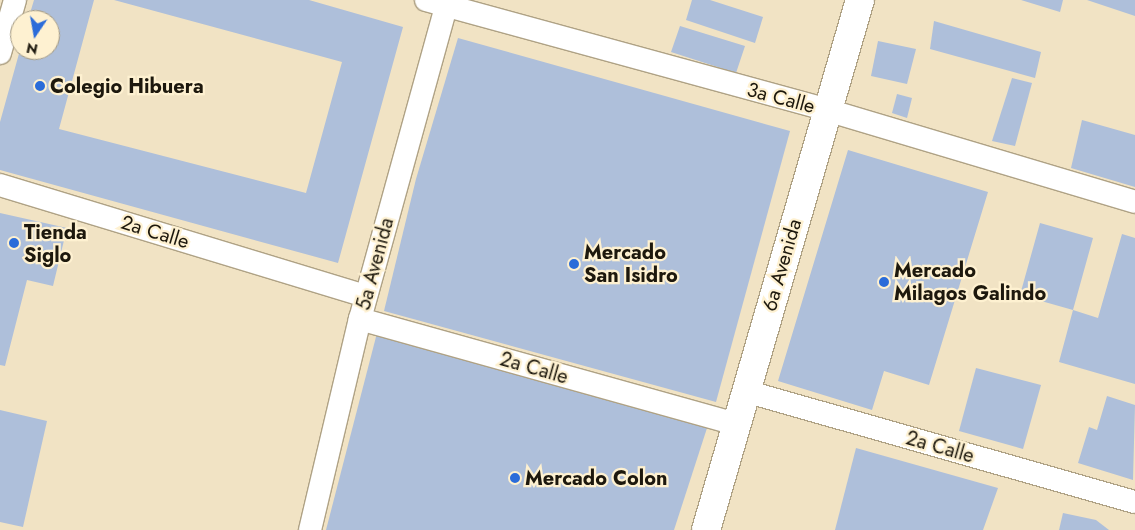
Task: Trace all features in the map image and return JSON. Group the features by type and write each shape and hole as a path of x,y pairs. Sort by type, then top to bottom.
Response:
{"street":[{"path":"0,53 15,0"},
{"name":"6a Avenida","path":"706,530 860,0"},
{"name":"3a Calle","path":"440,2 827,110 1135,202"},
{"name":"5a Avenida","path":"310,530 360,319 440,2"},
{"name":"2a Calle","path":"0,185 366,296"},
{"name":"2a Calle","path":"360,319 736,424"},
{"name":"2a Calle","path":"745,391 1135,502"}],"building":[{"path":"34,0 94,0 59,129 306,193 342,62 114,0 309,0 403,27 338,263 0,170 0,122 17,60 60,60 60,10 31,10"},
{"path":"692,0 710,0 763,17 755,43 686,20"},
{"path":"1021,0 1063,0 1060,12"},
{"path":"1087,0 1135,0 1135,16"},
{"path":"934,21 1041,52 1035,78 930,49"},
{"path":"680,26 745,46 736,73 671,52"},
{"name":"Mercado San Isidro","path":"458,38 790,131 716,402 384,311 416,179"},
{"path":"878,41 916,49 907,84 871,76"},
{"path":"1012,78 1032,83 1015,146 992,141"},
{"path":"897,94 912,98 907,118 892,113"},
{"path":"1082,120 1135,135 1135,187 1071,168"},
{"name":"Mercado Milagos Galindo","path":"848,150 988,192 929,385 884,371 872,410 778,381"},
{"path":"0,213 67,228 53,286 27,280 5,366 0,365"},
{"path":"1040,223 1093,238 1073,310 1020,295"},
{"path":"1122,234 1135,238 1135,384 1059,362 1073,310 1098,318"},
{"name":"Mercado Colon","path":"377,333 708,425 674,530 326,530"},
{"path":"976,368 1041,385 1023,449 959,431"},
{"path":"1107,396 1135,405 1133,480 1078,463 1089,427 1097,430"},
{"path":"0,410 47,421 23,527 0,522"},
{"path":"856,448 998,488 983,530 835,530"},
{"path":"1063,513 1096,520 1109,530 1059,530"}],"place":[{"name":"Colegio Hibuera","path":"40,86"},
{"name":"Tienda Siglo","path":"14,243"},
{"name":"Mercado San Isidro","path":"574,264"},
{"name":"Mercado Milagos Galindo","path":"884,282"},
{"name":"Mercado Colon","path":"515,478"}]}
